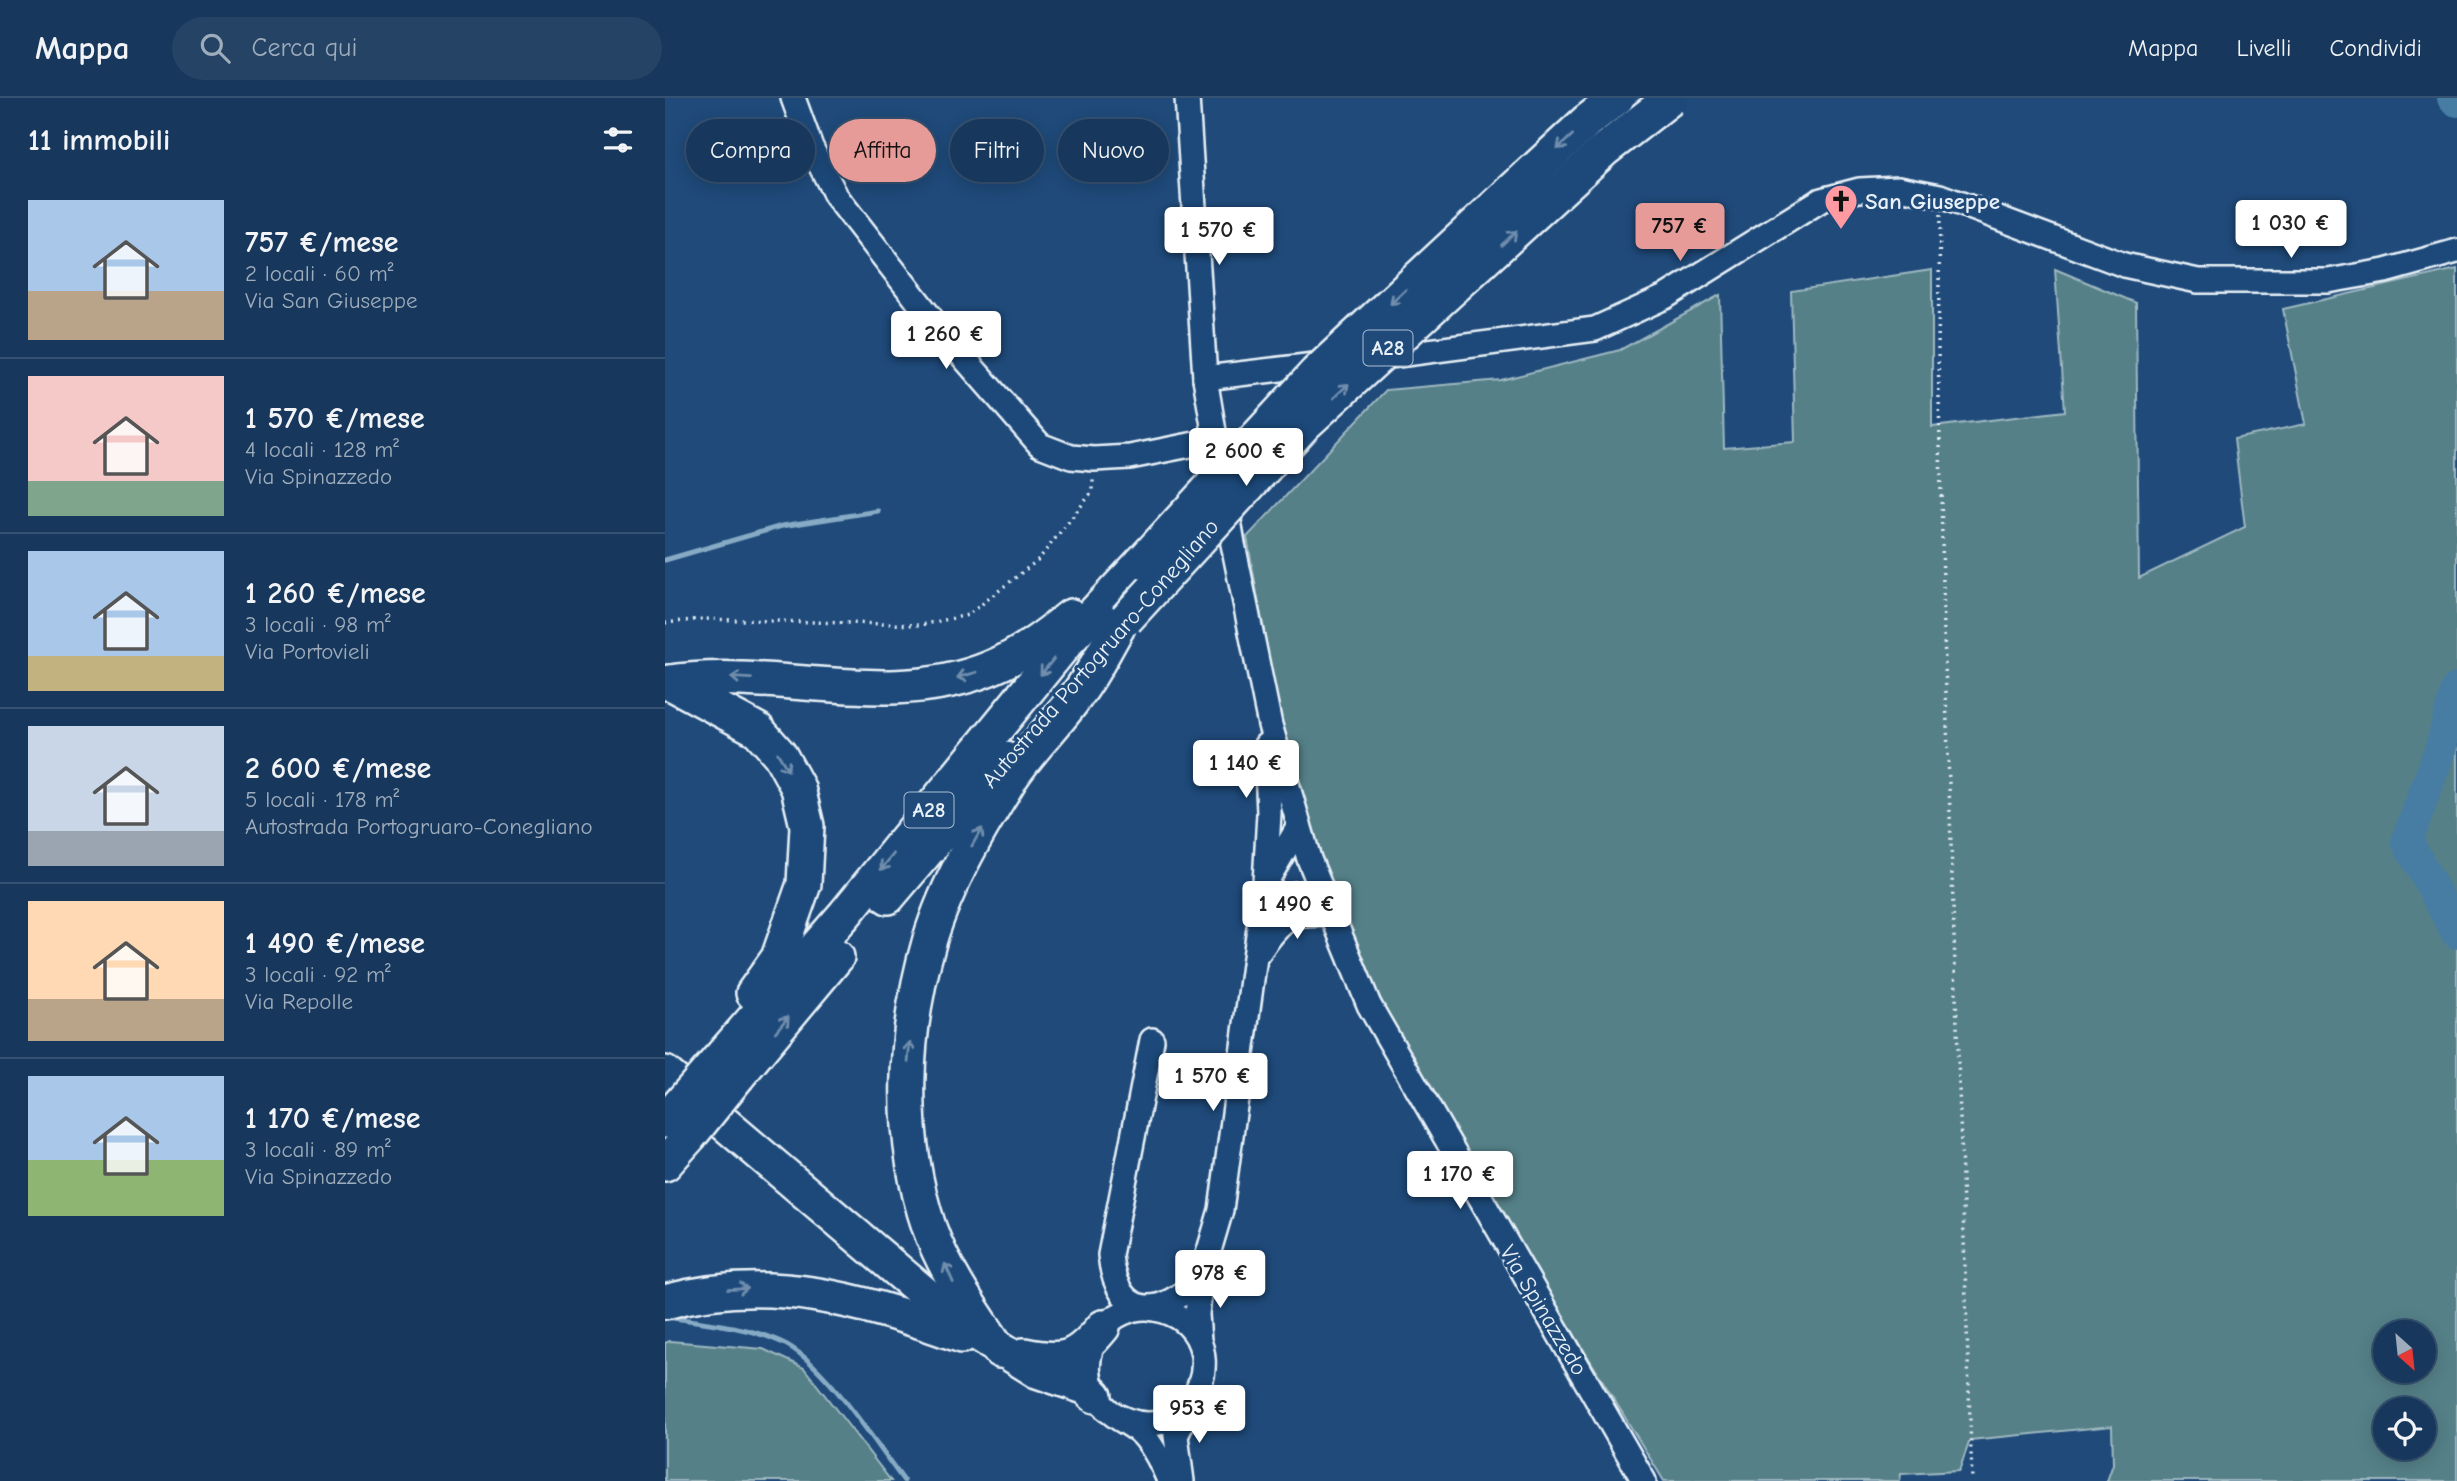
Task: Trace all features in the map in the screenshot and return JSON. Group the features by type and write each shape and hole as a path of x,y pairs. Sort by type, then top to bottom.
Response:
{"highway":[{"name":"A28","path":"1139,555 1237,436 1316,373 1587,121 1617,98"},
{"name":"Autostrada Portogruaro-Conegliano","path":"721,1062 1305,424 1604,150 1671,98"},
{"name":"Autostrada Portogruaro-Conegliano","path":"665,1164 677,1129 721,1062 1139,555"},
{"path":"667,683 730,677 888,688 940,682 989,668 1038,642 1139,555"},
{"path":"1000,1350 954,1283 929,1227 911,1160 907,1080 909,1043 930,939 959,868 1013,776 1079,693 1122,623"},
{"path":"665,1099 721,1062 778,958 804,884 807,826 798,788 780,755 758,730 667,683"},
{"path":"665,1073 957,1321 1037,1371 1087,1388 1101,1403"},
{"path":"668,1301 739,1288 787,1290 863,1303 1000,1350 1056,1361 1084,1351 1103,1327"}],"street":[{"path":"793,98 811,147 836,196 945,336 1040,445 1072,457 1094,459 1130,457 1215,440"},
{"path":"1182,1481 1176,1436 1204,1375 1197,1314 1201,1278 1221,1210 1257,955 1269,813 1265,754 1270,725 1205,378 1187,98"},
{"path":"1205,378 1595,329 1665,297 1821,200 1859,190 1899,188 1940,196 2124,265 2198,281 2327,281 2385,271 2457,251"},
{"name":"Via Spinazzedo","path":"1270,725 1321,892 1369,1005 1644,1481"},
{"path":"1265,883 1299,826"},
{"path":"1262,906 1296,894 1321,892"},
{"path":"1257,955 1273,931 1299,913 1330,915"},
{"path":"1152,1041 1110,1255 1113,1281 1109,1310 1088,1360 1089,1379 1101,1403 1122,1420 1140,1424 1167,1420 1189,1405"},
{"path":"1103,1327 1121,1314 1165,1303 1188,1292 1201,1278"},
{"path":"1113,1281 1125,1299 1143,1308 1176,1316 1199,1341"},
{"path":"1101,1403 1143,1435 1170,1481"}],"path":[{"path":"1940,196 1938,350 1944,632 1972,1481"},
{"path":"665,622 703,618 921,625 968,615 1039,559 1071,522 1093,491 1094,459"}],"green space":[{"path":"2055,269 2136,303 2139,578 2245,527 2234,439 2306,424 2283,309 2457,269 2457,1481 2107,1481 2113,1464 2112,1426 1970,1440 1959,1471 1901,1474 1900,1481 1664,1481 1443,1120 1334,909 1279,718 1247,537 1386,390 1501,380 1620,350 1720,295 1724,448 1795,442 1791,291 1932,270 1932,427 2065,411"},
{"path":"670,1341 763,1349 804,1368 891,1481 665,1481 665,1343"}],"waterway":[{"path":"2453,98 2457,101"},
{"path":"665,560 782,526 878,511"},
{"path":"2457,689 2441,747 2407,841 2457,933"},
{"path":"667,1317 754,1332 781,1342 797,1352 831,1384 904,1481"}],"place":[{"name":"San Giuseppe","path":"1841,231"}]}
